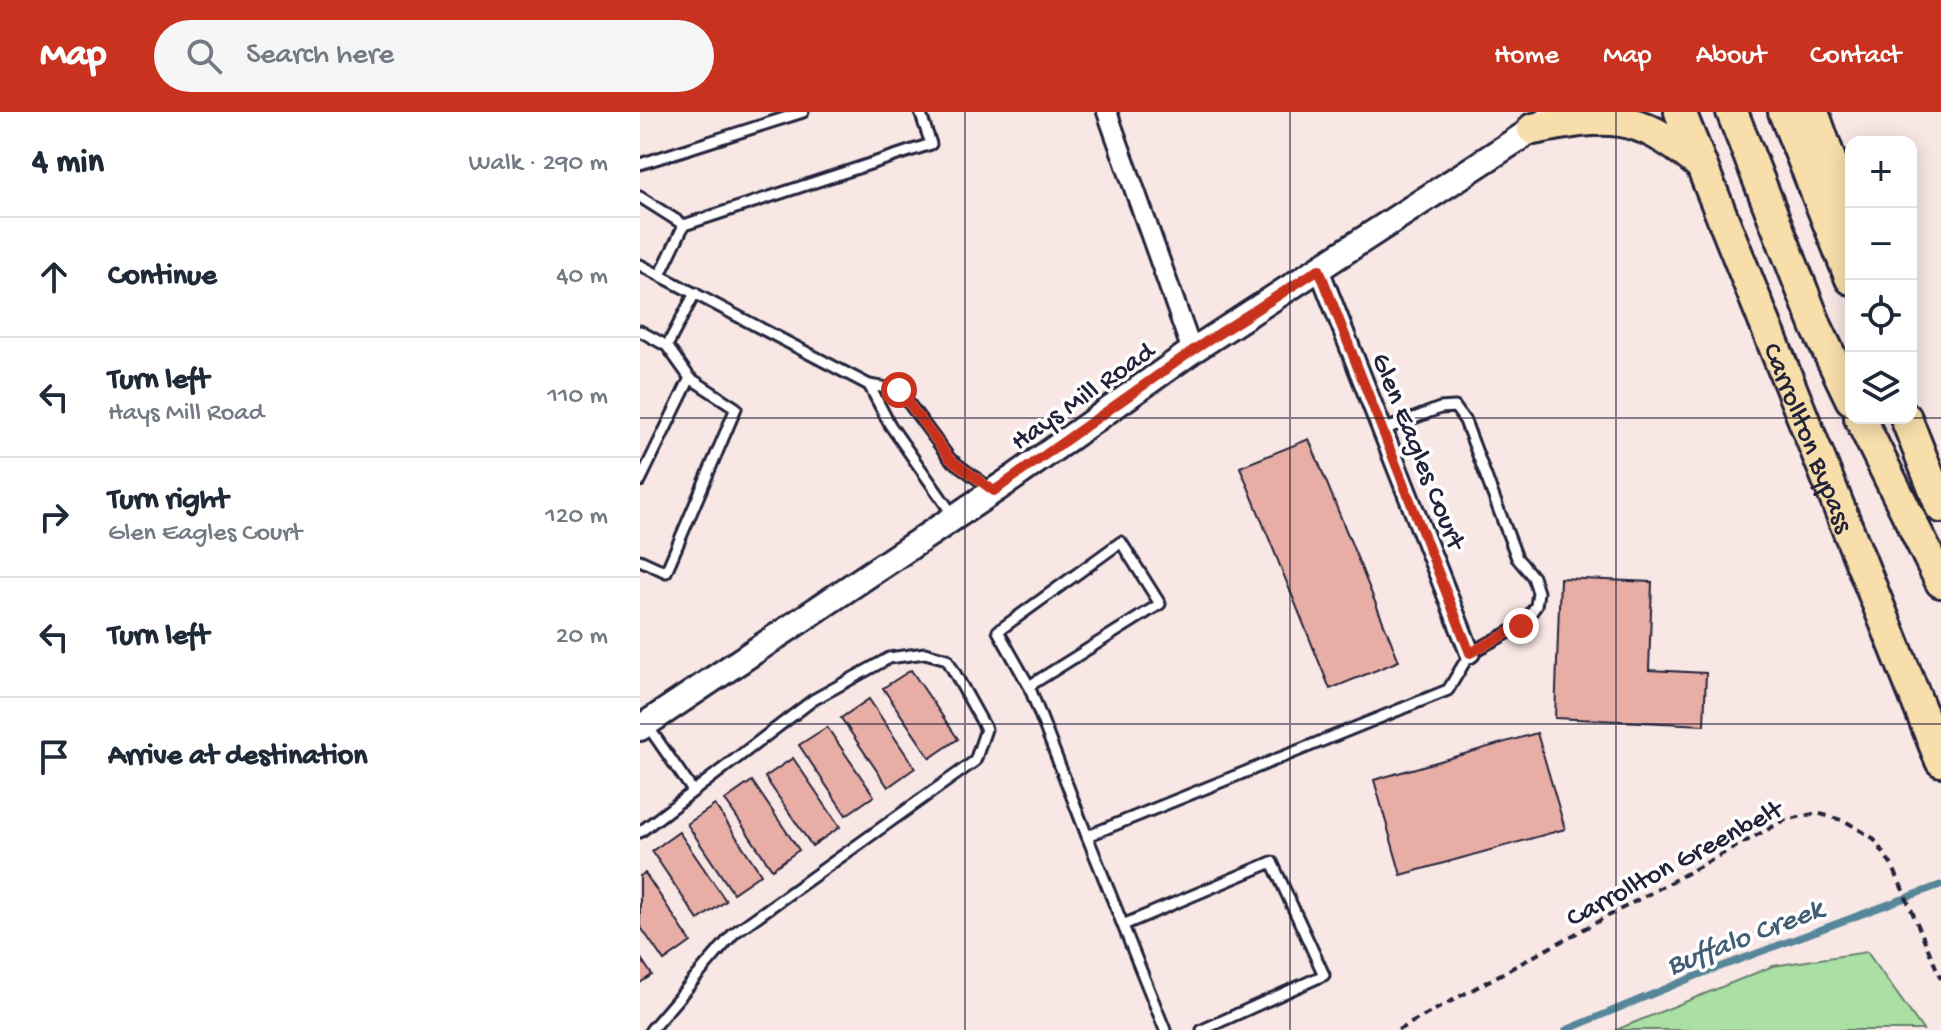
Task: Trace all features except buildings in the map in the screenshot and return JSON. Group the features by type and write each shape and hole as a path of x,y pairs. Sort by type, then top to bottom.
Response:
{"main road":[{"name":"Carrollton Bypass","path":"1680,112 1941,761"},
{"path":"1732,112 1817,328 1845,386"},
{"path":"1784,112 1845,264"},
{"path":"1813,112 1847,208"},
{"path":"1533,129 1604,115 1632,118 1654,126 1703,168"},
{"path":"1863,424 1941,582"},
{"path":"1908,424 1941,507"}],"street":[{"path":"1107,112 1192,351"},
{"name":"Hays Mill Road","path":"643,726 994,491 1192,351 1558,112"},
{"name":"Glen Eagles Court","path":"1319,269 1470,653"}],"lane":[{"path":"640,164 803,112"},
{"path":"660,275 684,225 931,144 920,112"},
{"path":"640,197 684,225"},
{"path":"640,265 869,385 899,390 950,459 994,491"},
{"path":"667,346 695,293"},
{"path":"640,331 667,346 690,378 736,408 666,572 640,560"},
{"path":"640,481 690,378"},
{"path":"869,385 890,425 954,517"},
{"path":"1087,836 1448,690 1470,653 1521,626 1536,606 1538,592 1533,577 1517,558 1465,421 1455,407 1440,408 1383,430"},
{"path":"1029,686 1160,604 1121,542 998,631 1029,686 1165,1030"},
{"path":"640,832 813,700 889,658 925,653 947,659 986,729 975,761 734,933 651,1030"},
{"path":"643,726 693,791"},
{"path":"1123,925 1272,862 1324,975 1202,1030"}],"path":[{"name":"Carrollton Greenbelt","path":"1398,1030 1785,820 1817,813 1845,821 1873,838 1893,867 1941,979"}],"green space":[{"path":"1867,952 1923,1030 1616,1030 1773,966"}],"waterway":[{"name":"Buffalo Creek","path":"1566,1030 1696,976 1940,885"}],"route":[{"path":"899,390 950,459 994,491 1192,351 1319,269 1470,653 1521,626"}]}
